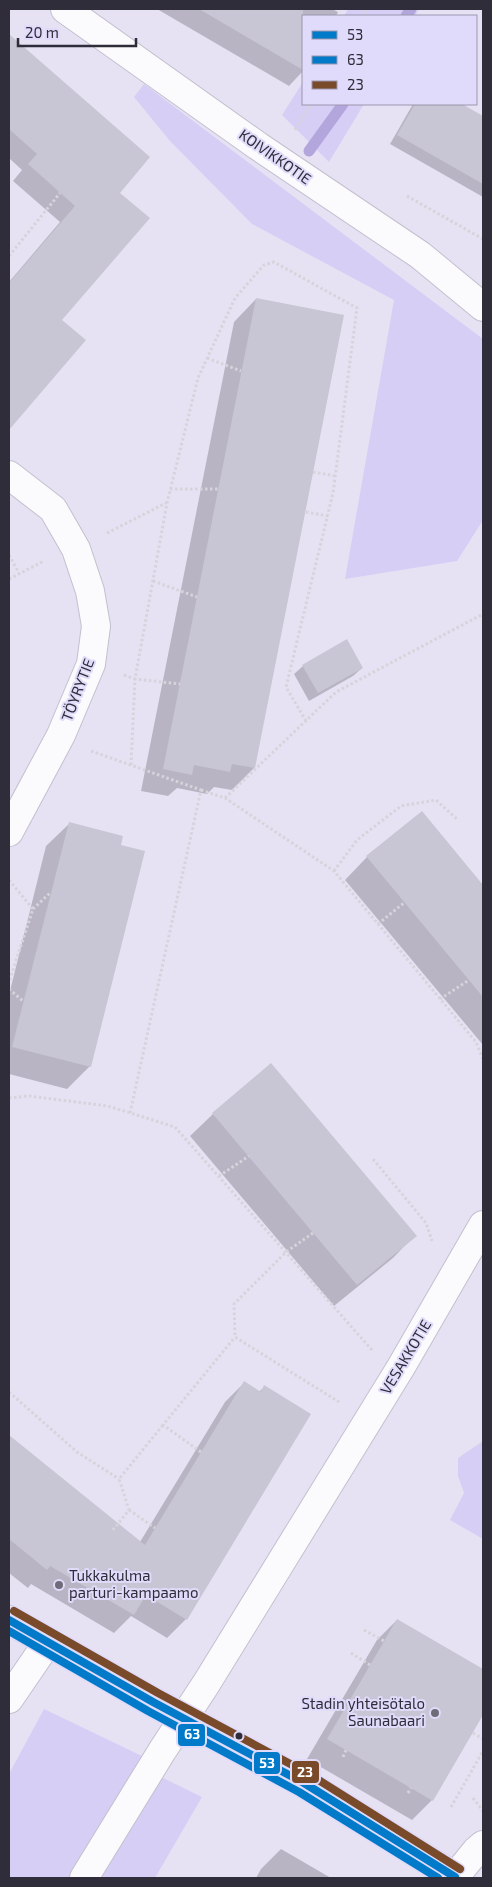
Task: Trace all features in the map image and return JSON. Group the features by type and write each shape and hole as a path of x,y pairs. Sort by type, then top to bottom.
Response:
{"street":[{"name":"KOIVIKKOTIE","path":"65,9 258,146 420,255 483,306"},
{"name":"TÖYRYTIE","path":"9,475 53,509 76,549 90,592 96,626 90,664 61,735 9,832"},
{"name":"VESAKKOTIE","path":"84,1878 401,1367 483,1225"},
{"path":"9,1620 304,1783 454,1877 483,1845"},
{"path":"9,1699 48,1642"}],"path":[{"path":"9,256 60,193"},
{"path":"408,196 483,239"},
{"path":"131,765 135,679 170,489 198,378 235,298 264,265 274,262 357,308 336,476 286,688 306,721"},
{"path":"207,358 241,371"},
{"path":"314,472 336,476"},
{"path":"170,489 218,489"},
{"path":"306,512 328,516"},
{"path":"9,555 19,573"},
{"path":"153,581 197,597"},
{"path":"225,798 336,692 483,615"},
{"path":"90,664 135,679 180,684"},
{"path":"61,735 87,750 225,798 334,871 476,1042 483,1059"},
{"path":"130,1113 201,790"},
{"path":"334,871 357,840 401,806 436,800 458,820"},
{"path":"9,880 33,909"},
{"path":"9,982 33,909 51,892"},
{"path":"378,924 405,902"},
{"path":"440,999 469,980"},
{"path":"9,989 23,1001"},
{"path":"9,1098 28,1096 108,1106 175,1127 372,1350 401,1367"},
{"path":"219,1176 249,1156"},
{"path":"373,1158 426,1223 435,1248"},
{"path":"119,1479 236,1336 234,1304 286,1252 313,1233"},
{"path":"236,1336 368,1420"},
{"path":"9,1392 77,1452 119,1479 129,1510 155,1528"},
{"path":"163,1425 201,1452"},
{"path":"114,1530 129,1510"},
{"path":"364,1630 384,1641"},
{"path":"350,1653 370,1665"},
{"path":"473,1733 483,1739"},
{"path":"343,1757 346,1750"},
{"path":"451,1807 483,1751"},
{"path":"408,1793 411,1788"},
{"path":"473,1798 483,1811"}],"shaded area":[{"path":"348,9 419,9 416,15 345,15"},
{"path":"144,84 483,339 483,520 457,561 345,579 394,300 252,224 170,141 134,97"},
{"path":"302,84 302,105 363,105 329,162 282,115"},
{"path":"483,1441 483,1539 450,1520 464,1493 458,1476 458,1458"},
{"path":"44,1709 142,1756 75,1878 9,1878 9,1774"},
{"path":"159,1776 202,1797 155,1878 99,1878"}],"building":[{"path":"199,9 303,9 302,69"},
{"path":"9,34 150,157 120,193 150,218 62,320 86,340 9,430 9,283 75,206 28,164 37,154 9,129"},
{"path":"414,105 464,105 483,116 483,184 397,135"},
{"path":"256,298 344,315 255,768 232,764 230,772 194,765 192,775 163,769"},
{"path":"347,639 363,668 318,693 302,665"},
{"path":"422,811 483,885 483,997 366,856"},
{"path":"69,822 123,836 121,845 145,851 91,1067 12,1047"},
{"path":"271,1063 417,1236 357,1285 212,1113"},
{"path":"244,1381 261,1392 264,1385 311,1414 187,1620 146,1595 134,1615 50,1566 47,1570 9,1539 9,1435 145,1545"},
{"path":"397,1619 483,1669 483,1715 433,1801 327,1739"}],"waterway":[{"path":"407,15 411,9"},
{"path":"309,151 342,105"}],"transit line":[{"name":"23","path":"14,1611 158,1693 309,1774 460,1869"},
{"name":"53","path":"9,1620 153,1702 304,1783 455,1877"},
{"name":"63","path":"9,1631 148,1711 299,1792 438,1878"}],"place":[{"name":"Tukkakulma parturi-kampaamo","path":"59,1585"},
{"name":"Stadin yhteisötalo Saunabaari","path":"435,1713"}]}
